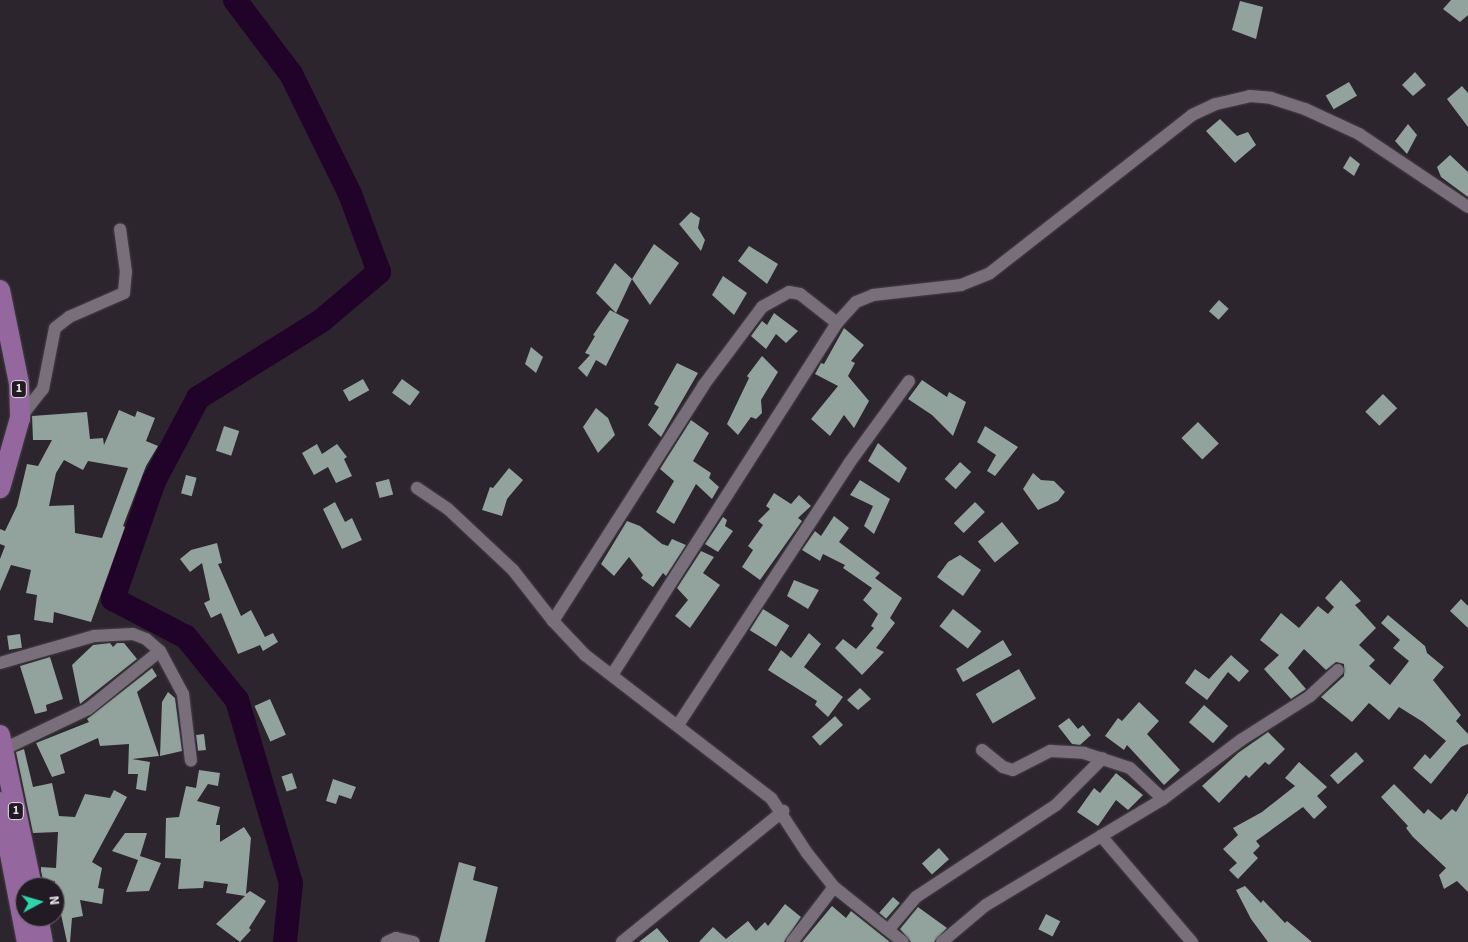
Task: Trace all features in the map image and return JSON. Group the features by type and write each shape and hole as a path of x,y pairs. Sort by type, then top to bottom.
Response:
{"main road":[{"name":"1","path":"0,290 6,335 19,383 20,418 0,488"},
{"name":"1","path":"2,742 30,877"},
{"name":"1","path":"0,802 27,942"},
{"path":"40,927 44,942"}],"street":[{"path":"612,675 837,323 864,298 949,287 973,282 990,273 1024,250 1159,139 1192,115 1233,98 1271,98 1326,116 1359,134 1468,207"},
{"path":"20,418 43,389 55,328 69,317 126,290 120,229"},
{"path":"553,621 703,386 762,307 783,294 800,294 837,323"},
{"path":"678,725 850,462 909,381"},
{"path":"417,488 448,509 514,570 553,621 585,655 771,798 783,811 807,853 834,888 889,929 903,942"},
{"path":"0,663 68,641 116,633 146,639 160,651 183,694 191,762"},
{"path":"2,742 88,709 160,651"},
{"path":"942,942 974,914 1163,799 1241,740 1310,696 1338,670"},
{"path":"982,750 1003,767 1013,770 1050,751 1074,750 1130,768 1163,799"},
{"path":"889,929 916,897 1056,805 1103,758"},
{"path":"622,942 783,811"},
{"path":"1101,836 1192,942"},
{"path":"792,942 834,888"},
{"path":"387,942 396,938 414,942"}],"building":[{"path":"1451,0 1468,0 1468,15 1460,22 1443,9"},
{"path":"1240,1 1263,7 1256,39 1232,30"},
{"path":"1415,72 1426,85 1413,96 1402,85"},
{"path":"1349,82 1357,96 1334,109 1326,96"},
{"path":"1462,86 1468,93 1468,127 1447,99"},
{"path":"1220,119 1237,136 1248,132 1256,145 1235,163 1206,131"},
{"path":"1408,124 1417,135 1407,154 1395,141"},
{"path":"1450,155 1468,172 1468,197 1441,177 1437,167"},
{"path":"1350,156 1360,164 1354,176 1343,168"},
{"path":"691,212 700,218 698,228 705,240 701,251 679,224"},
{"path":"654,244 679,263 650,305 632,279"},
{"path":"749,246 778,264 767,284 738,261"},
{"path":"615,263 632,279 616,313 596,293"},
{"path":"723,276 747,293 734,315 712,295"},
{"path":"1219,300 1229,309 1219,320 1209,311"},
{"path":"610,310 629,320 606,366 596,360 587,377 578,368 590,355 585,353 595,336 593,335"},
{"path":"774,313 798,331 786,343 776,334 766,349 751,336 762,321 767,325"},
{"path":"844,328 864,345 851,361 855,363 848,376 869,401 854,428 844,415 830,436 811,419 838,386 815,374 821,363 824,364"},
{"path":"531,347 543,357 536,373 525,364"},
{"path":"762,356 778,372 761,400 762,413 756,419 751,417 738,435 727,424 749,378 747,376"},
{"path":"677,363 698,373 661,437 648,425 659,407 654,404"},
{"path":"363,379 369,390 349,402 343,390"},
{"path":"402,379 420,392 410,406 392,393"},
{"path":"922,380 947,397 949,392 966,402 953,436 932,415 908,399"},
{"path":"1383,394 1397,408 1379,426 1365,412"},
{"path":"596,408 608,418 615,435 598,453 583,427"},
{"path":"119,410 135,417 137,411 155,418 146,441 158,446 146,466 123,526 125,527 91,622 54,612 53,623 34,620 37,595 26,593 31,570 11,565 0,591 0,559 5,546 0,544 0,529 5,531 17,506 27,464 38,466 52,440 33,440 32,416 87,412 90,439 103,438 104,445","holes":["64,460 83,470 88,461 128,468 102,538 75,533 74,505 49,506 56,473"]},
{"path":"691,420 709,433 693,461 711,473 709,478 719,487 712,499 696,484 674,524 656,512 674,481 660,469"},
{"path":"1198,422 1219,444 1202,460 1181,438"},
{"path":"224,426 239,431 231,456 216,451"},
{"path":"985,426 1018,447 995,476 987,471 996,455 977,442"},
{"path":"878,443 907,468 899,483 868,461"},
{"path":"317,444 322,454 337,444 347,457 344,459 352,476 336,483 328,467 314,475 302,453"},
{"path":"960,462 971,472 956,489 945,479"},
{"path":"509,468 523,480 507,499 502,516 482,510 490,487 493,488"},
{"path":"1033,473 1041,480 1054,481 1065,492 1058,501 1038,510 1023,489"},
{"path":"186,475 197,478 192,496 181,493"},
{"path":"389,479 393,494 380,498 375,483"},
{"path":"860,480 890,499 874,534 864,526 873,506 850,495"},
{"path":"774,493 791,504 799,495 811,506 798,518 802,521 760,580 742,567 753,550 748,546 763,525 758,521 770,509 766,506"},
{"path":"335,502 345,522 352,518 362,540 342,549 323,509"},
{"path":"975,502 985,512 964,533 954,523"},
{"path":"834,516 849,528 839,542 880,573 875,578 902,598 890,618 895,623 876,648 884,652 862,675 835,648 843,639 856,649 874,628 871,626 878,614 863,600 872,588 843,568 845,565 823,554 820,561 802,550 815,531 821,536"},
{"path":"723,517 727,520 725,526 733,531 718,552 705,544"},
{"path":"627,521 640,526 662,544 668,546 672,539 686,545 666,576 663,573 653,587 641,578 643,575 629,557 614,576 601,564"},
{"path":"1002,522 1019,543 995,562 978,542"},
{"path":"217,543 222,563 218,564 241,616 251,610 265,637 273,633 278,642 263,651 260,645 238,654 221,613 211,618 204,603 210,600 202,563 190,572 180,559 191,550"},
{"path":"701,551 714,557 703,573 720,585 690,628 675,616 688,600 677,588"},
{"path":"960,555 981,570 963,596 937,577 948,562"},
{"path":"794,580 819,590 808,609 787,596"},
{"path":"1341,580 1361,601 1355,605 1376,628 1359,645 1375,660 1369,666 1390,685 1409,661 1393,648 1400,640 1381,623 1388,615 1425,646 1427,653 1444,667 1433,680 1461,715 1456,721 1468,734 1468,744 1461,747 1431,784 1413,768 1425,754 1430,759 1446,741 1423,722 1399,707 1389,720 1369,703 1352,722 1321,697 1344,676 1344,664 1336,662 1326,670 1304,649 1288,668 1306,689 1291,699 1264,669 1279,655 1260,640 1281,613 1299,628 1318,606 1328,614 1334,607 1325,598"},
{"path":"1461,599 1468,606 1468,628 1450,611"},
{"path":"763,609 789,625 776,647 750,630"},
{"path":"953,609 981,631 968,649 939,626"},
{"path":"809,633 821,644 804,667 843,697 828,717 815,705 817,701 768,670 781,650 791,658"},
{"path":"20,634 22,648 9,650 7,636"},
{"path":"1003,640 1012,655 963,682 956,669"},
{"path":"110,643 113,647 117,643 124,643 137,659 80,704 72,665 93,645"},
{"path":"1231,655 1249,671 1239,682 1228,672 1207,700 1185,683 1195,669 1209,679"},
{"path":"50,657 63,699 46,705 47,711 35,714 20,666"},
{"path":"152,668 157,676 137,692 159,756 132,759 150,762 146,791 136,789 138,774 128,774 129,744 100,746 98,738 60,755 65,773 52,777 36,743 89,722 87,719"},
{"path":"1019,669 1036,698 993,723 976,694"},
{"path":"860,688 871,699 858,710 847,700"},
{"path":"168,692 175,698 182,751 160,756 162,702"},
{"path":"270,699 286,735 270,742 254,706"},
{"path":"1139,702 1159,721 1147,734 1180,770 1164,785 1127,745 1124,750 1105,736 1118,718 1122,721"},
{"path":"1204,705 1228,726 1213,743 1189,722"},
{"path":"835,716 843,725 820,746 812,737"},
{"path":"1069,718 1078,729 1083,725 1091,735 1080,745 1072,744 1058,726"},
{"path":"1268,732 1285,749 1269,765 1265,762 1249,778 1246,775 1219,803 1202,786 1238,753"},
{"path":"204,734 206,750 198,751 196,735"},
{"path":"24,749 33,787 52,783 59,816 75,817 85,794 110,798 114,790 127,797 92,862 102,868 98,888 104,889 102,904 80,900 83,916 72,918 70,942 67,942 64,927 65,877 42,877 41,871 41,867 56,868 58,832 33,833 16,752"},
{"path":"1356,752 1364,761 1338,784 1330,775"},
{"path":"1299,762 1327,787 1317,796 1327,807 1314,819 1303,807 1256,841 1260,846 1253,853 1258,858 1238,879 1229,870 1237,863 1223,849 1238,835 1233,828 1262,812 1295,786 1285,778"},
{"path":"199,770 220,773 218,786 208,784 197,801 220,807 216,825 220,825 220,842 244,827 251,838 246,894 250,891 266,901 249,928 251,930 240,942 216,924 245,896 226,893 228,884 204,881 203,888 178,889 181,859 165,858 166,818 179,817 186,786 196,788"},
{"path":"292,773 297,788 286,792 282,776"},
{"path":"1116,773 1143,795 1128,810 1116,800 1098,826 1077,812 1094,788 1100,793"},
{"path":"333,779 356,787 351,799 339,795 336,804 326,801"},
{"path":"1394,784 1424,814 1428,809 1441,820 1452,809 1456,812 1468,793 1468,892 1457,881 1444,889 1439,875 1446,868 1413,837 1406,828 1408,826 1381,797"},
{"path":"125,833 147,833 140,856 161,863 149,891 126,892 138,860 112,851"},
{"path":"939,848 949,859 932,875 922,863"},
{"path":"459,862 476,867 473,880 498,887 485,942 439,942"},
{"path":"1245,886 1261,903 1263,900 1285,923 1287,921 1312,942 1268,942 1251,919 1236,890"},
{"path":"893,897 900,903 886,919 879,913"},
{"path":"785,904 801,917 784,942 699,942 713,927 726,939 748,921 756,931 765,922 768,926"},
{"path":"832,906 846,918 851,911 890,942 802,942"},
{"path":"918,907 947,928 934,942 911,942 900,929"},
{"path":"1046,914 1060,921 1053,936 1038,929"},
{"path":"657,928 669,942 639,942"}],"waterway":[{"path":"235,0 291,74 350,194 379,272 321,321 198,398 154,481 113,599 186,637 237,700 291,883 285,942"}]}
